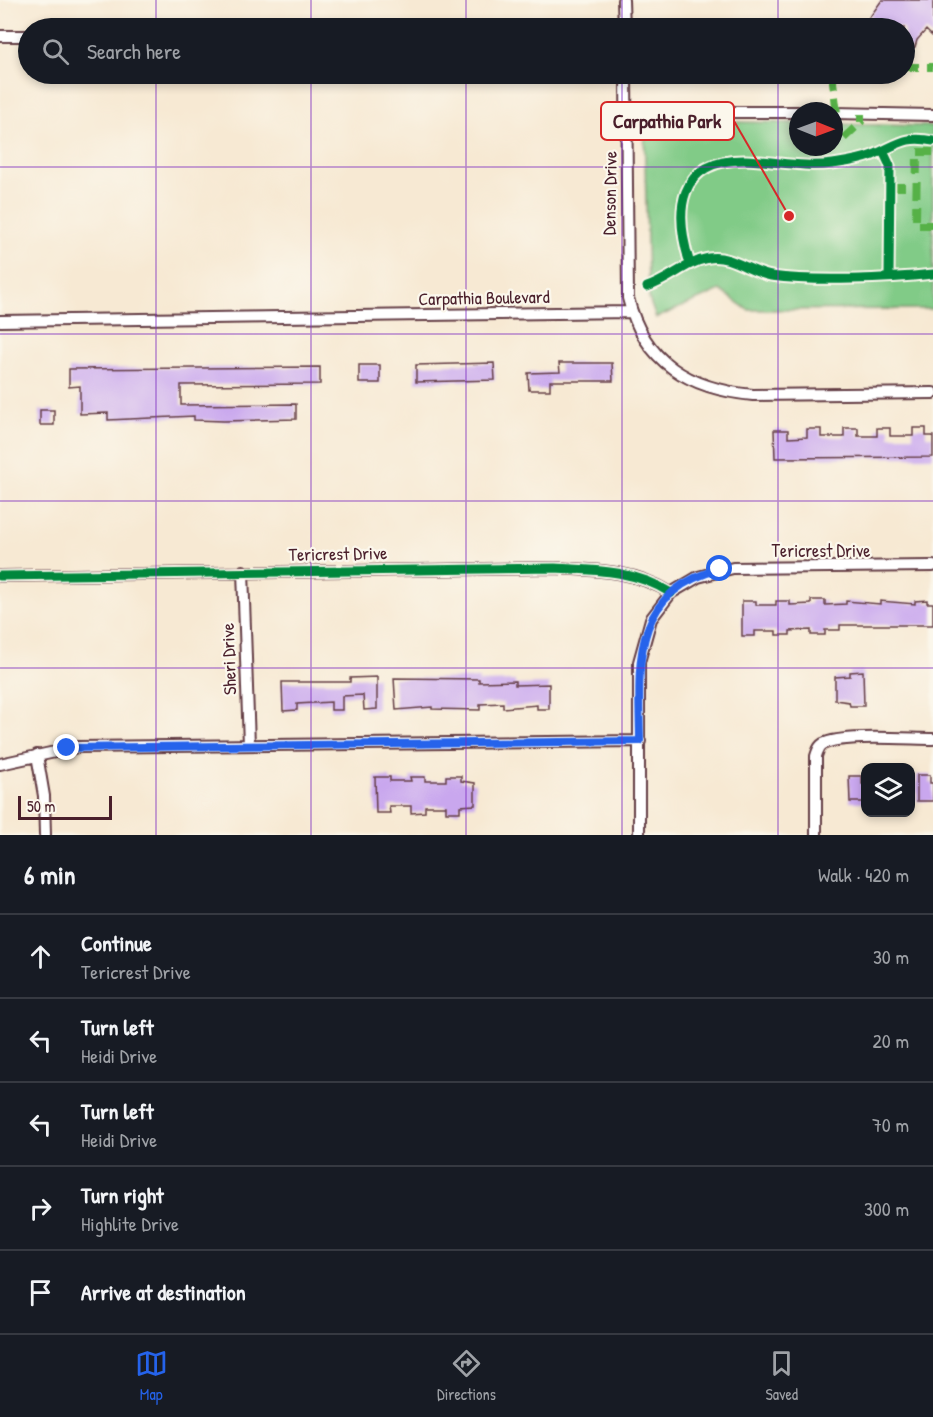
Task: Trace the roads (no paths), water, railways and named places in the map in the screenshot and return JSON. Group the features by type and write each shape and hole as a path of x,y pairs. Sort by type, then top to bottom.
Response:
{"street":[{"path":"623,0 624,18"},
{"path":"0,36 18,36"},
{"name":"Denson Drive","path":"626,84 626,278 631,312"},
{"path":"627,112 789,112"},
{"path":"843,113 933,115"},
{"path":"631,312 645,341 667,364 684,377 713,389 753,395 933,393"},
{"name":"Carpathia Boulevard","path":"0,321 631,312"},
{"name":"Tericrest Drive","path":"0,576 555,568 625,573 654,582 671,593 698,577 726,569 933,567"},
{"name":"Sheri Drive","path":"243,572 249,745"},
{"path":"639,835 641,648 651,620 671,593"},
{"path":"816,835 815,762 819,747 825,743 845,740 933,739"},
{"path":"0,764 78,747 640,741"},
{"path":"37,755 44,796 45,835"}],"place":[{"name":"Carpathia Park","path":"789,216"}]}
